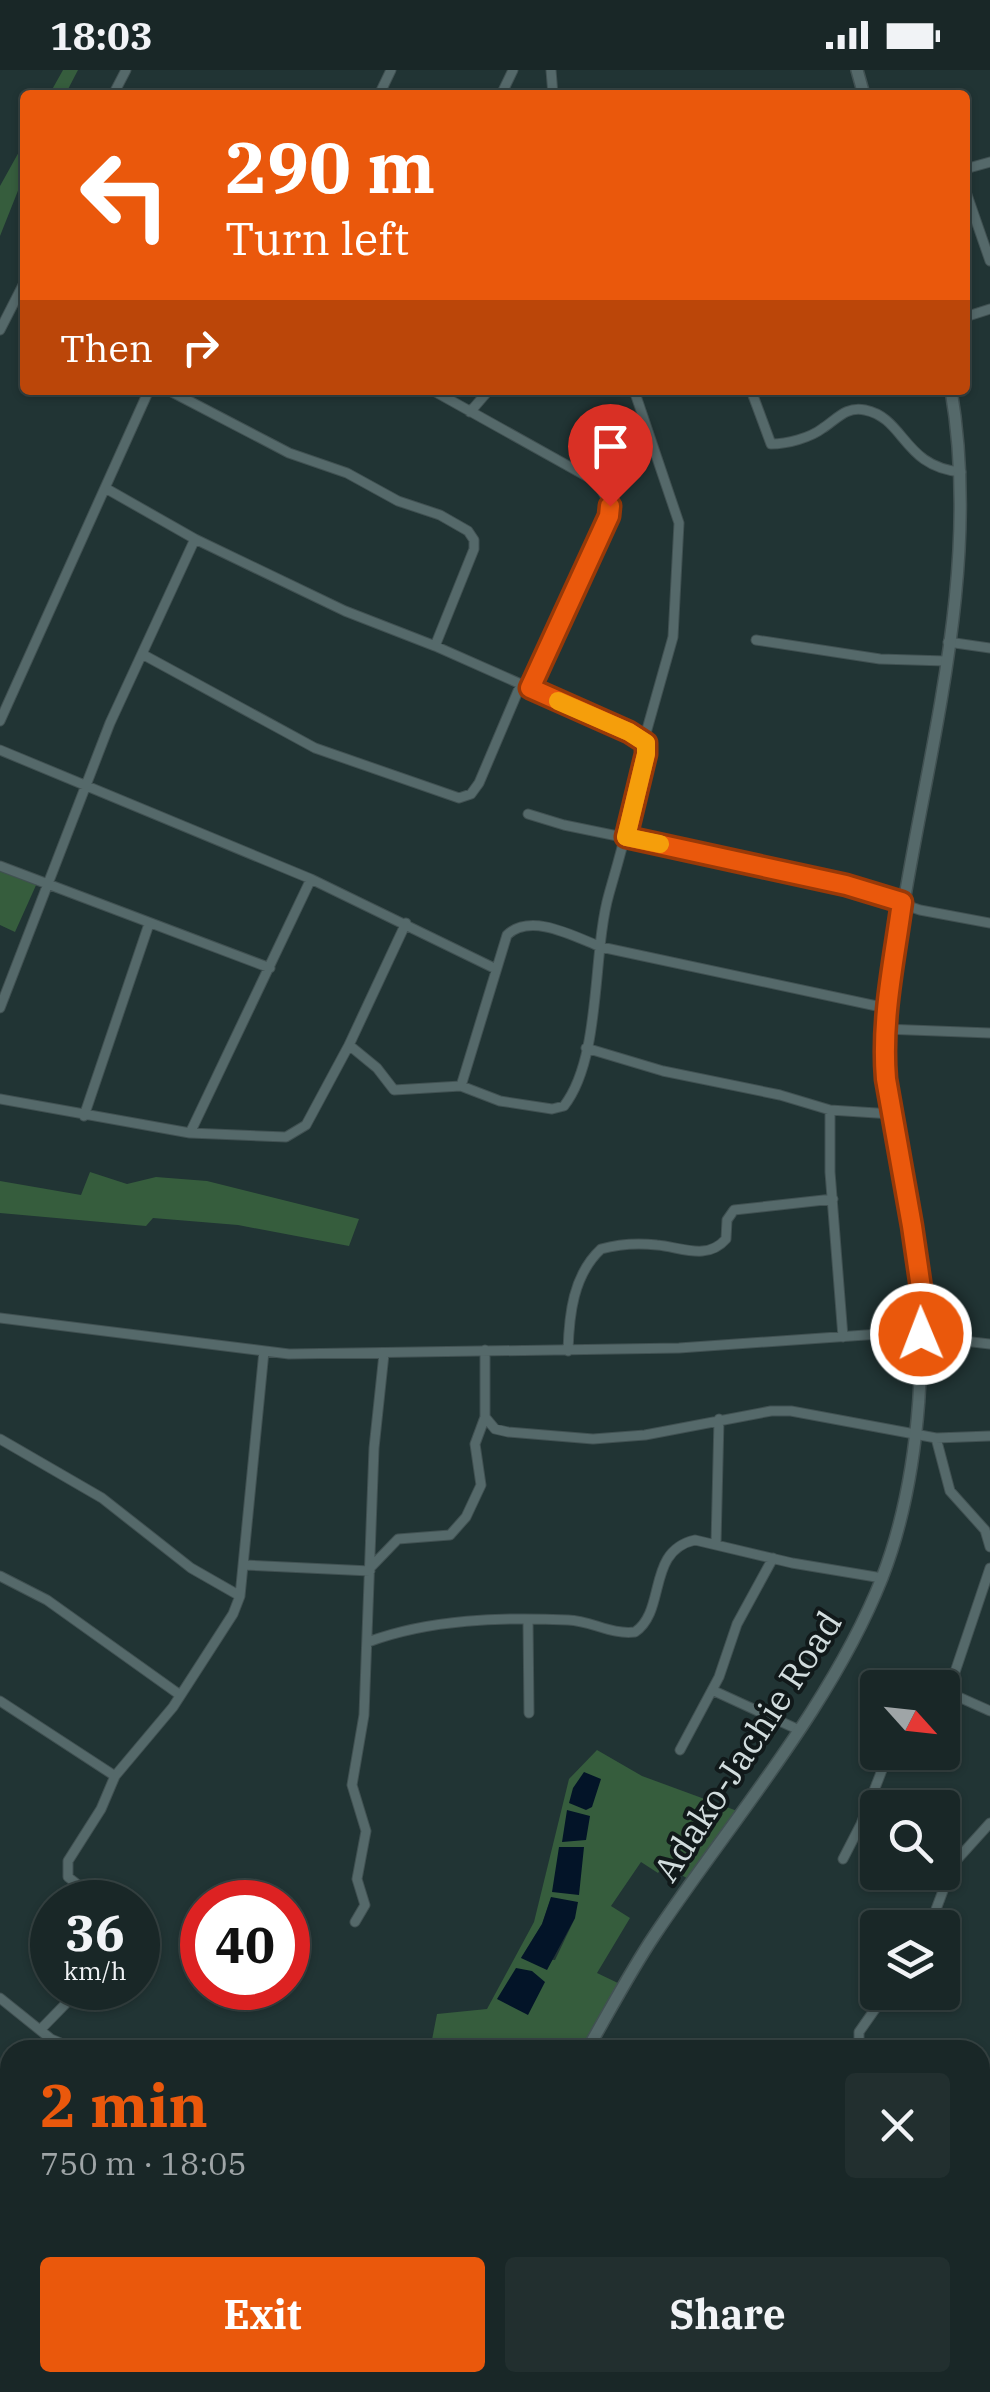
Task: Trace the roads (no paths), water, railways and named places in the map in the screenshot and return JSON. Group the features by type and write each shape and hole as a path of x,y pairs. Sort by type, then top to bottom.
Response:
{"street":[{"path":"970,203 990,261"},
{"path":"0,330 20,291"},
{"path":"0,721 147,395"},
{"path":"177,395 289,454 347,472 386,495 428,509 468,531 474,540 474,550 435,646"},
{"path":"142,654 316,748 398,780 459,798 472,794 609,516 610,506 596,482 441,395"},
{"path":"470,412 485,395"},
{"path":"349,1045 378,1068 394,1090 461,1086 500,1101 552,1108 564,1106 571,1098 586,1048 606,904 626,837 646,754 644,740 673,637 678,524 636,395"},
{"path":"754,395 771,444 818,432 844,412 863,409 894,428 918,457 942,470 961,472"},
{"name":"Adako-Jachie Road","path":"593,2040 653,1937 735,1824 838,1665 882,1578 904,1502 914,1436 921,1334 920,1277 886,1079 884,1029 902,902 954,614 961,472 952,395"},
{"path":"107,489 195,538 345,611 435,646 644,740"},
{"path":"0,1008 85,784 195,538"},
{"path":"756,640 880,659 946,661"},
{"path":"948,642 990,648"},
{"path":"0,750 311,879 496,969"},
{"path":"528,814 846,885 920,910 990,923"},
{"path":"0,866 270,968"},
{"path":"190,1133 311,879"},
{"path":"0,1099 190,1133 286,1137 306,1125 349,1045 406,922"},
{"path":"84,1116 148,924"},
{"path":"461,1086 507,935 514,928 556,930 601,947 886,1008"},
{"path":"884,1029 990,1033"},
{"path":"586,1048 663,1071 780,1095 830,1110 892,1114"},
{"path":"830,1110 843,1337"},
{"path":"568,1351 571,1306 584,1272 601,1249 631,1244 712,1250 726,1239 727,1220 734,1210 833,1200"},
{"path":"0,1318 264,1351 568,1351 894,1332 990,1344"},
{"path":"245,1565 371,1569 398,1540 439,1537 458,1528 481,1484 475,1444 485,1417 485,1350"},
{"path":"71,1880 66,1866 101,1809 115,1776 180,1695 233,1614 240,1596 264,1351"},
{"path":"355,1922 365,1904 357,1879 366,1831 352,1785 364,1715 374,1448 384,1354"},
{"path":"485,1417 495,1428 508,1432 592,1438 645,1436 719,1419 791,1411 914,1436 990,1436"},
{"path":"716,1544 719,1419"},
{"path":"936,1438 950,1491 985,1530 990,1548"},
{"path":"0,1439 102,1498 191,1568 240,1596"},
{"path":"368,1642 402,1629 488,1621 569,1620 616,1633 636,1632 648,1618 658,1579 680,1544 695,1540 863,1578 882,1578"},
{"path":"680,1750 712,1690 737,1624 773,1558"},
{"path":"956,1670 990,1568"},
{"path":"0,1576 48,1600 180,1695"},
{"path":"528,1621 529,1713"},
{"path":"712,1690 797,1729"},
{"path":"960,1698 990,1712"},
{"path":"0,1701 115,1776"},
{"path":"842,1859 881,1770"},
{"path":"936,1910 953,1864 990,1824"},
{"path":"0,1998 53,2040"},
{"path":"41,2029 60,2010"},
{"path":"859,2040 859,2032 875,2010"}],"water":[{"path":"584,1772 601,1779 592,1807 586,1810 569,1803"},
{"path":"567,1810 590,1816 586,1840 562,1842"},
{"path":"559,1847 584,1847 579,1895 552,1892"},
{"path":"551,1897 578,1902 575,1918 547,1970 521,1958 542,1924"},
{"path":"516,1968 532,1971 545,1982 528,2015 497,1999"}]}
